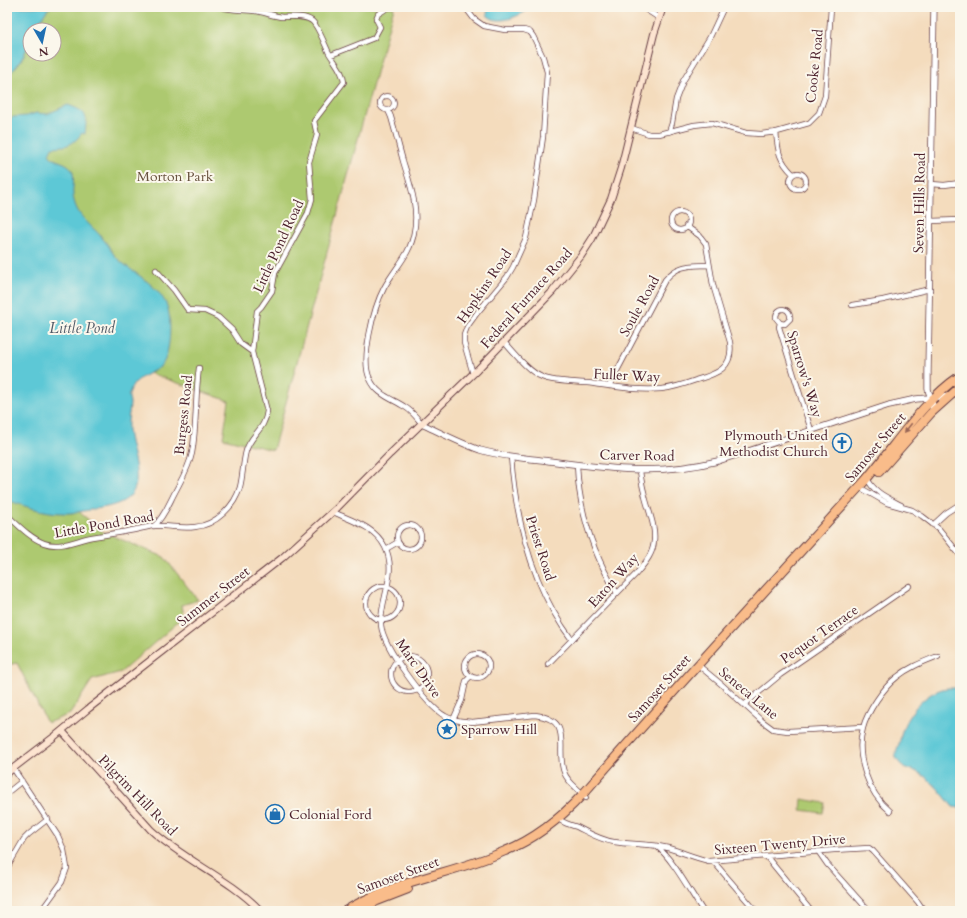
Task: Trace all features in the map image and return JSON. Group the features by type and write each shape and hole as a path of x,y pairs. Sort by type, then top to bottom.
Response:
{"highway":[{"path":"932,398 960,376"},
{"path":"932,413 960,387"},
{"name":"Samoset Street","path":"868,481 932,398"},
{"name":"Samoset Street","path":"359,911 396,893 486,864 511,854 536,840 560,820 585,796 699,667 932,413"},
{"name":"Samoset Street","path":"345,911 385,891 469,865 506,851 560,820"}],"main road":[{"name":"Federal Furnace Road","path":"422,424 473,374 561,282 582,256 592,239 611,199 621,168 663,7"},
{"name":"Summer Street","path":"7,773 282,558 333,512 422,424"},
{"name":"Pilgrim Hill Road","path":"62,731 151,830 166,843 241,892 261,911"}],"street":[{"name":"Little Pond Road","path":"7,515 33,537 44,543 70,543 91,537 154,526 162,525 185,528 204,526 219,517 234,500 240,486 248,443 259,431 266,419 267,411 252,352 257,311 272,291 275,272 308,213 312,199 309,162 316,135 314,121 344,82 344,77 330,56 321,38 318,27 311,20 298,17 281,17 254,11 221,7"},
{"path":"330,56 374,38 380,27 376,19 378,14 390,7"},
{"name":"Hopkins Road","path":"465,7 474,19 484,26 505,30 524,30 530,32 543,57 547,72 543,137 534,200 526,238 510,272 470,321 464,335 465,351 473,374"},
{"path":"642,7 659,18"},
{"path":"669,132 676,100 683,81 710,37 724,7"},
{"name":"Cooke Road","path":"631,128 649,134 659,134 706,123 717,124 746,133 761,134 776,132 809,123 821,110 825,96 831,7"},
{"name":"Seven Hills Road","path":"932,413 932,398 928,389 934,7"},
{"path":"388,110 411,188 414,203 415,225 412,239 405,257 384,287 378,302 373,317 366,370 371,381 379,392 406,407 422,424"},
{"path":"776,132 781,158 785,166 793,174"},
{"path":"931,184 944,185 960,183"},
{"path":"930,221 960,220"},
{"name":"Fuller Way","path":"504,342 532,371 542,377 609,386 662,389 712,376 723,368 728,360 731,347 715,292 707,248 704,241 698,234 686,226"},
{"name":"Soule Road","path":"609,386 671,272 686,266 709,265"},
{"path":"156,270 174,290 188,310 205,312 218,317 232,330 241,344 252,352"},
{"path":"852,305 930,289"},
{"name":"Sparrow's Way","path":"780,323 779,327 811,430"},
{"name":"Burgess Road","path":"154,526 160,520 167,508 182,479 191,455 199,368"},
{"path":"932,398 950,396"},
{"name":"Carver Road","path":"422,424 478,449 511,457 640,471 681,469 706,464 733,456 889,405 916,399 932,398"},
{"name":"Priest Road","path":"511,457 517,508 522,533 531,560 549,603 572,640"},
{"path":"577,465 582,511 589,536 617,593"},
{"name":"Eaton Way","path":"548,664 647,561 654,542 653,526 643,492 640,471"},
{"path":"868,481 877,491 906,508"},
{"path":"861,489 887,503 912,510 933,525 945,536 960,555"},
{"path":"933,525 946,513 960,504"},
{"name":"Marc Drive","path":"333,512 374,531 382,541 389,557 390,568 381,621 384,637 419,690 436,710 453,720 472,722 536,715 551,720 557,726 561,734 562,764 566,778 573,787 585,796"},
{"path":"408,524 414,525 420,532 421,539 419,544 411,549 401,546 398,542 397,534 402,526 408,524"},
{"path":"386,549 398,542"},
{"path":"380,586 388,586 397,593 401,604 398,612 393,618 381,621 374,618 369,613 366,602 368,595 373,589 380,586"},
{"name":"Pequot Terrace","path":"744,705 780,674 910,586"},
{"path":"474,655 483,656 487,660 487,672 478,678 471,676 466,669 467,660 474,655"},
{"path":"405,656 414,656 422,661 428,674 425,683 419,690 410,693 405,692 401,691 394,685 390,676 394,663 405,656"},
{"path":"890,811 877,797 866,776 861,749 863,727 877,700 891,682 909,669 938,656"},
{"name":"Seneca Lane","path":"699,667 721,684 767,725 780,730 863,727"},
{"path":"453,720 462,700 466,681 471,676"},
{"path":"13,768 58,836 64,850 67,868 62,882 41,911"},
{"path":"7,793 22,781"},
{"path":"7,868 28,834 48,820"},
{"name":"Sixteen Twenty Drive","path":"560,820 604,840 620,843 667,847 698,859 713,861 818,851 869,848 918,902 924,911"},
{"path":"656,846 670,862 703,911"},
{"path":"818,851 827,864 869,911"},
{"path":"766,856 812,911"},
{"path":"713,861 756,911"}],"green space":[{"name":"Morton Park","path":"34,7 394,7 273,450 223,438 229,401 138,369 78,511 103,532 164,557 198,600 182,605 184,617 121,672 92,680 70,714 47,723 17,663 7,665 7,41 22,22 22,62 62,62 62,22 22,22"},
{"path":"802,799 825,803 823,813 801,810"}],"water":[{"path":"7,7 51,7 47,10 39,22 22,22 22,58 7,76"},
{"path":"488,7 532,7 516,16 503,20 497,20 487,15"},
{"name":"Little Pond","path":"68,105 83,112 85,115 85,134 82,133 72,143 52,147 49,154 51,157 71,168 74,182 74,198 82,217 101,236 121,262 151,285 163,298 169,312 170,338 164,362 160,367 137,381 129,394 130,403 128,430 135,463 136,483 134,490 130,496 118,504 104,508 56,513 27,507 7,500 7,209 12,191 10,189 7,168 7,122 13,117 27,116 36,113 47,114"},
{"path":"948,688 960,688 960,808 953,807 938,789 921,774 900,764 896,756 903,728 911,713 928,696 934,692"}],"place":[{"name":"Plymouth United Methodist Church","path":"842,443"},
{"name":"Sparrow Hill","path":"447,729"},
{"name":"Colonial Ford","path":"275,814"}]}
